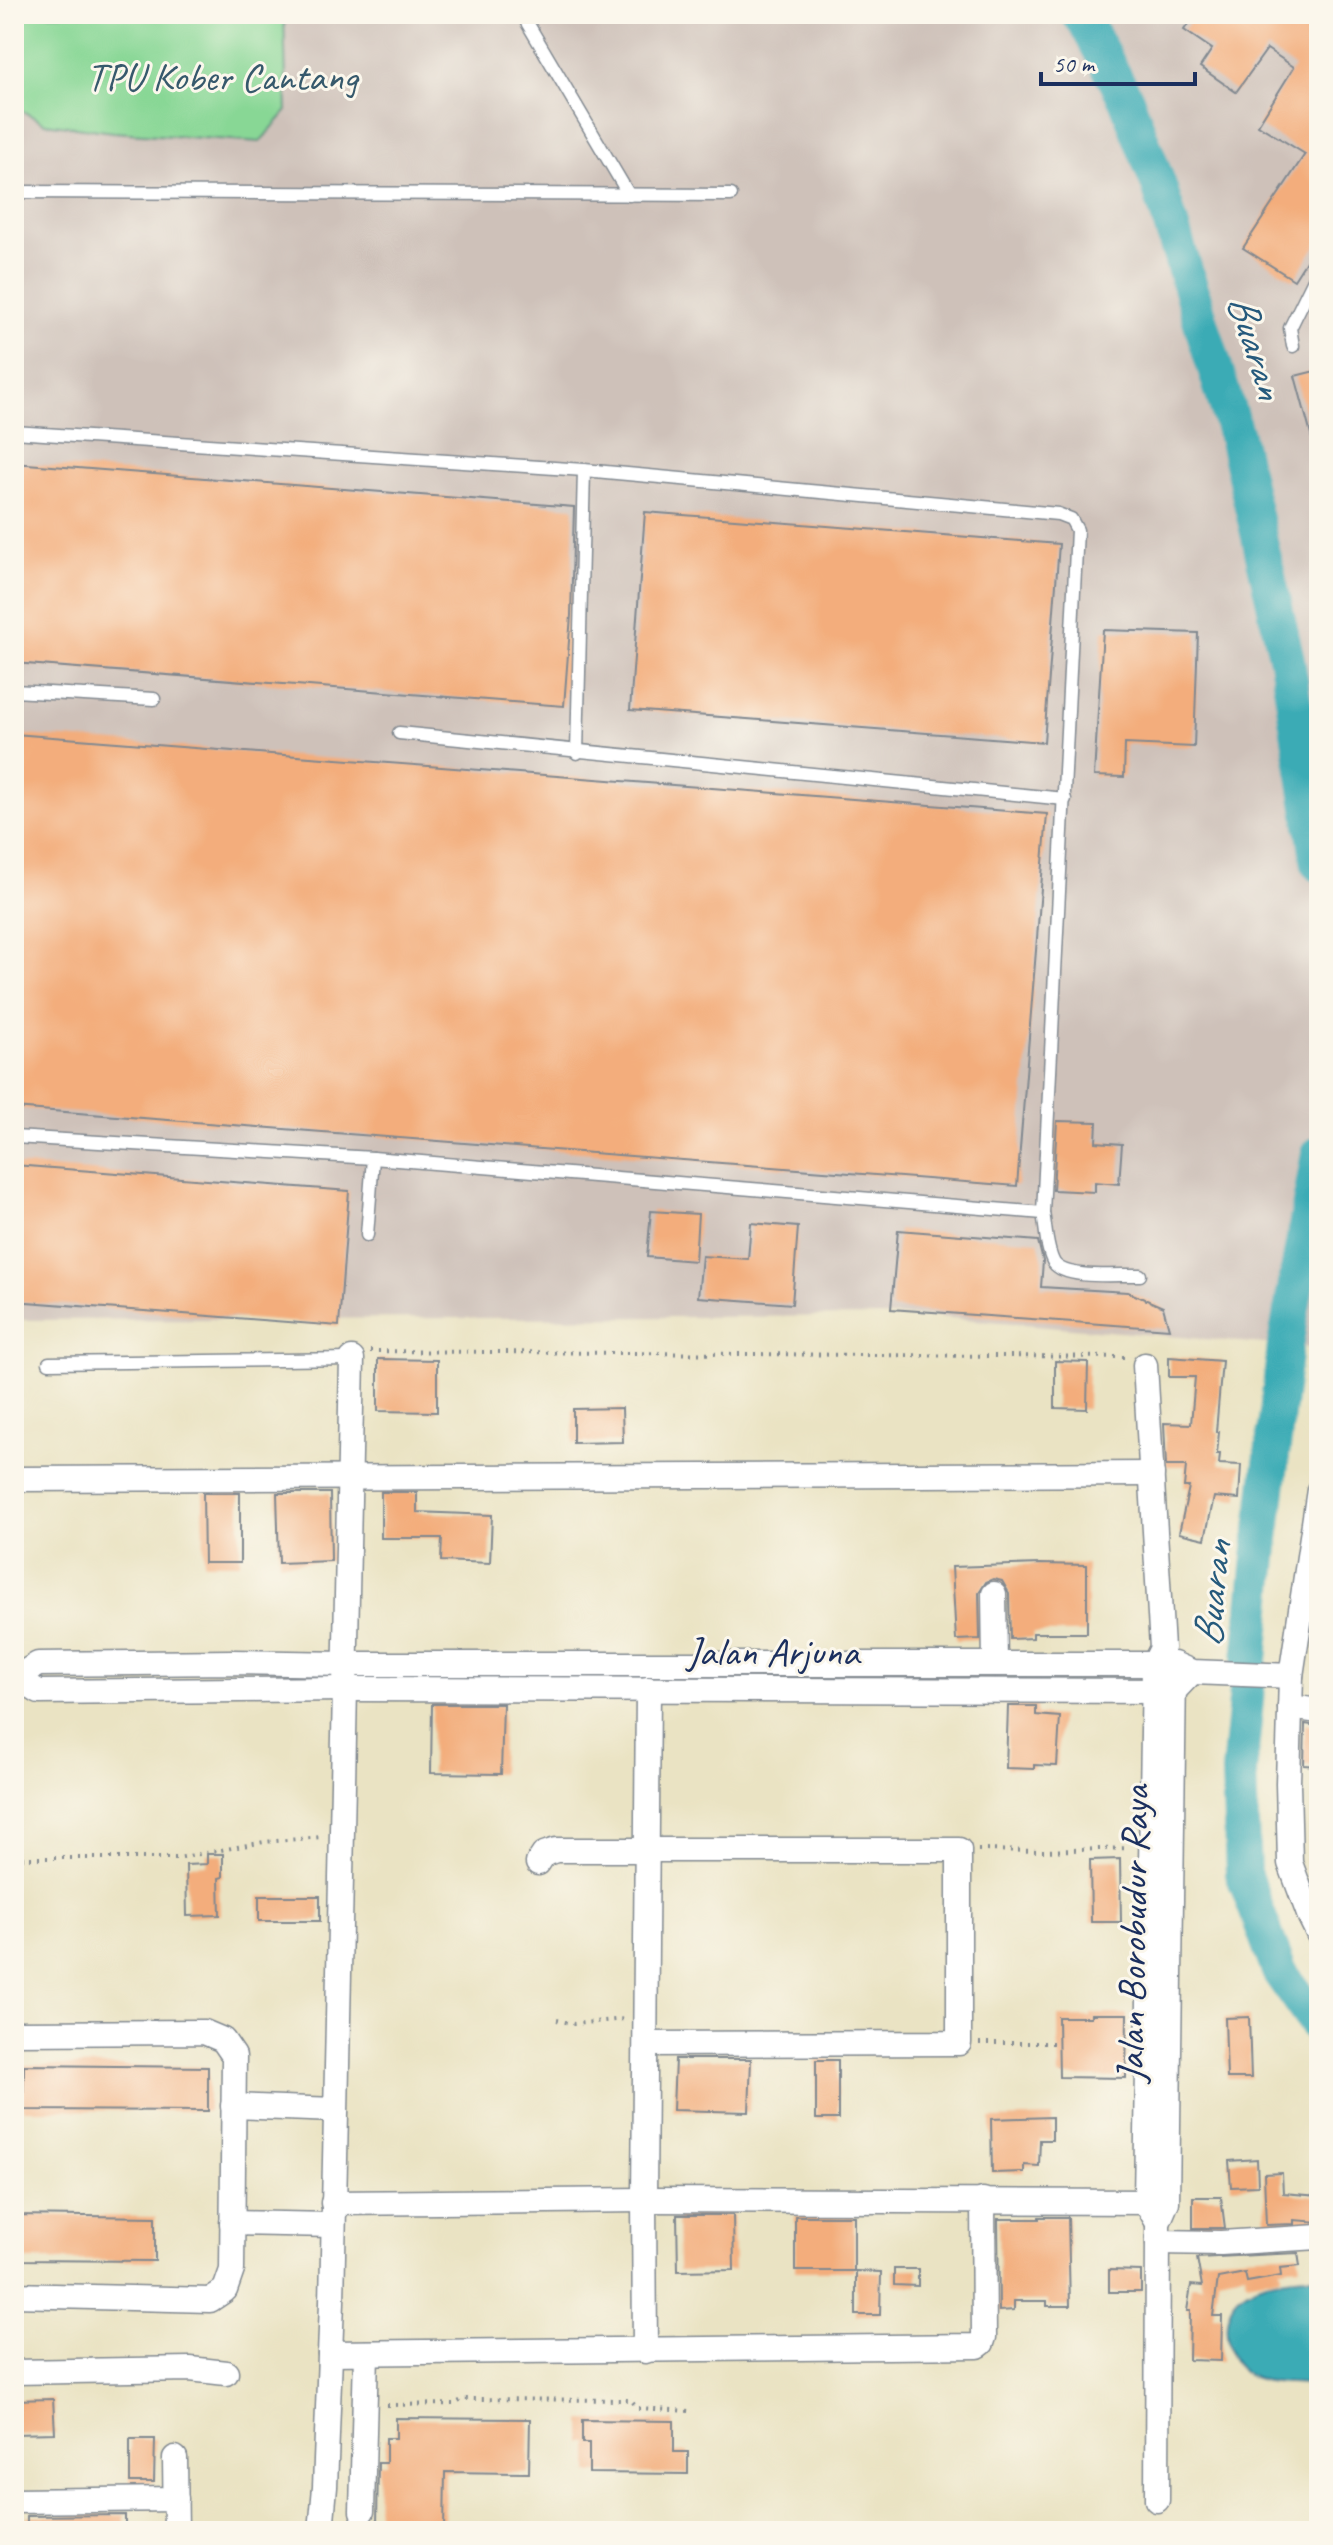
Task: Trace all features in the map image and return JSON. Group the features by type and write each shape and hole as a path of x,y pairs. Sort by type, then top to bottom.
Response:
{"street":[{"path":"321,2531 330,2353 352,1359"},
{"name":"Jalan Borobudur Raya","path":"1145,1365 1152,1474 1178,1664 1164,1691 1151,1847 1160,1923"},
{"path":"14,1479 1152,1474"},
{"path":"1319,1490 1285,1676 1290,1707 1290,1863 1319,1935"},
{"path":"994,1594 995,1664"},
{"path":"232,1662 233,1691"},
{"name":"Jalan Arjuna","path":"1164,1691 346,1689 39,1692 15,1677 38,1664 232,1662 1178,1664 1285,1676"},
{"path":"526,1689 527,1664"},
{"path":"685,1664 685,1689"},
{"path":"805,1664 806,1690"},
{"path":"896,1664 896,1690"},
{"path":"1164,1691 1178,1664"},
{"path":"645,2351 648,1689"},
{"name":"Jalan Borobudur Raya","path":"1157,2500 1158,2078 1164,1691"},
{"path":"1290,1707 1319,1711"},
{"path":"538,1863 544,1854 556,1850 959,1850 959,2043 646,2044"},
{"path":"14,2033 204,2032 223,2040 234,2056 232,2270 225,2290 210,2300 14,2295"},
{"path":"233,2106 335,2110"},
{"path":"232,2223 333,2214 644,2200 983,2200 1157,2217 1221,2243 1319,2237"},
{"path":"330,2353 978,2346 984,2337 983,2200"},
{"path":"362,2511 366,2353"},
{"path":"14,2372 190,2369 226,2373"},
{"path":"175,2458 176,2531"},
{"path":"14,2501 176,2499"}],"lane":[{"path":"522,14 629,195"},
{"path":"14,192 731,195"},
{"path":"1293,346 1290,328 1319,269"},
{"path":"14,432 584,470 1042,512 1071,519 1077,530 1043,1213 1055,1265 1067,1273 1140,1275"},
{"path":"577,753 584,470"},
{"path":"14,691 154,699"},
{"path":"399,733 1065,799"},
{"path":"14,1137 373,1158 1043,1213"},
{"path":"367,1235 373,1158"},
{"path":"49,1363 352,1359"}],"path":[{"path":"352,1359 358,1351 1140,1357 1145,1365"},
{"path":"14,1858 178,1858 284,1839 340,1837"},
{"path":"959,1850 1151,1847"},
{"path":"557,2020 574,2024 608,2022 646,2014"},
{"path":"959,2043 1053,2043"},
{"path":"365,2406 454,2404 464,2399 631,2400 638,2408 690,2411"}],"shaded area":[{"path":"14,14 1319,14 1319,1292 1311,1348 928,1316 14,1320"}],"green space":[{"name":"TPU Kober Cantang","path":"14,14 284,14 287,111 260,142 113,132 45,123 14,107"}],"water":[{"path":"1311,2276 1319,2279 1319,2384 1275,2382 1247,2374 1237,2364 1229,2347 1229,2312 1236,2300 1260,2284"}],"building":[{"path":"1195,14 1319,14 1319,241 1294,280 1243,248 1305,154 1258,125 1294,67 1267,49 1236,92 1200,67 1212,49 1184,30"},
{"path":"1319,370 1319,445 1314,446 1295,376"},
{"path":"14,463 574,507 571,615 564,706 14,663"},
{"path":"645,512 1059,544 1044,742 630,710"},
{"path":"1103,630 1198,633 1194,747 1125,744 1124,777 1094,776"},
{"path":"14,734 1047,814 1017,1186 14,1108"},
{"path":"1057,1121 1097,1122 1096,1142 1122,1144 1119,1184 1095,1182 1095,1192 1053,1190"},
{"path":"14,1165 349,1191 339,1326 14,1301"},
{"path":"651,1211 698,1214 695,1261 647,1257"},
{"path":"751,1223 798,1227 792,1304 698,1297 702,1256 748,1259"},
{"path":"898,1230 1038,1241 1043,1261 1041,1287 1128,1292 1163,1307 1169,1329 891,1309"},
{"path":"1169,1357 1222,1361 1217,1454 1220,1454 1219,1464 1241,1465 1239,1499 1214,1497 1205,1539 1179,1533 1189,1487 1184,1487 1186,1466 1166,1466 1164,1423 1191,1424 1195,1377 1169,1377"},
{"path":"378,1359 437,1360 437,1412 378,1411"},
{"path":"1055,1361 1088,1362 1087,1409 1055,1408"},
{"path":"622,1408 623,1442 573,1443 573,1409"},
{"path":"381,1492 417,1492 417,1512 492,1515 490,1563 441,1561 442,1538 381,1538"},
{"path":"203,1493 240,1493 240,1563 204,1563"},
{"path":"277,1493 330,1493 331,1561 279,1563"},
{"path":"1087,1565 1087,1633 1033,1633 1033,1638 1010,1639 1009,1593 1002,1581 993,1579 986,1582 979,1593 980,1639 956,1640 952,1567"},
{"path":"432,1704 503,1704 501,1774 431,1773"},
{"path":"1008,1706 1036,1706 1036,1715 1060,1717 1057,1766 1006,1768"},
{"path":"1305,1724 1319,1726 1319,1766 1304,1765"},
{"path":"207,1854 223,1854 223,1877 219,1878 220,1915 187,1916 186,1865 207,1864"},
{"path":"1120,1859 1121,1922 1091,1922 1090,1860"},
{"path":"259,1896 320,1896 320,1921 259,1921"},
{"path":"1091,2014 1127,2014 1126,2078 1059,2077 1058,2017 1091,2017"},
{"path":"1249,2017 1251,2078 1227,2078 1225,2018"},
{"path":"675,2059 751,2059 749,2112 673,2110"},
{"path":"816,2060 838,2060 838,2119 816,2119"},
{"path":"24,2065 208,2067 208,2111 23,2110"},
{"path":"1052,2117 1052,2140 1040,2140 1039,2166 1024,2165 1024,2172 992,2173 991,2119"},
{"path":"1257,2159 1258,2186 1231,2187 1229,2161"},
{"path":"1282,2173 1283,2193 1319,2196 1319,2222 1294,2220 1294,2224 1266,2225 1264,2174"},
{"path":"1193,2197 1221,2197 1225,2228 1193,2228"},
{"path":"14,2215 155,2217 155,2261 14,2260"},
{"path":"677,2215 733,2215 734,2270 678,2271"},
{"path":"795,2216 854,2216 854,2271 795,2271"},
{"path":"1068,2217 1070,2306 1047,2306 1047,2301 1014,2301 1014,2310 999,2311 998,2219"},
{"path":"1298,2253 1300,2266 1280,2268 1281,2276 1247,2282 1245,2273 1218,2278 1213,2316 1222,2316 1221,2361 1189,2360 1190,2311 1187,2311 1191,2285 1202,2286 1197,2258"},
{"path":"894,2269 918,2269 918,2286 894,2285"},
{"path":"1109,2270 1141,2271 1141,2292 1109,2292"},
{"path":"856,2271 881,2272 880,2315 856,2315"},
{"path":"53,2399 55,2433 14,2434 14,2400"},
{"path":"396,2418 530,2419 529,2473 445,2472 444,2531 385,2531 385,2525 377,2525 378,2463 386,2463 386,2438 396,2438"},
{"path":"582,2420 674,2421 674,2452 688,2452 688,2474 589,2473 589,2443 582,2443"},
{"path":"130,2439 155,2439 154,2482 130,2482"},
{"path":"125,2515 125,2531 27,2531 27,2516"}],"waterway":[{"name":"Buaran","path":"1078,14 1086,23 1126,99 1159,186 1236,436 1287,660 1319,864"},
{"name":"Buaran","path":"1319,1154 1285,1346 1239,1772 1243,1873 1279,1971 1319,2028"}]}
